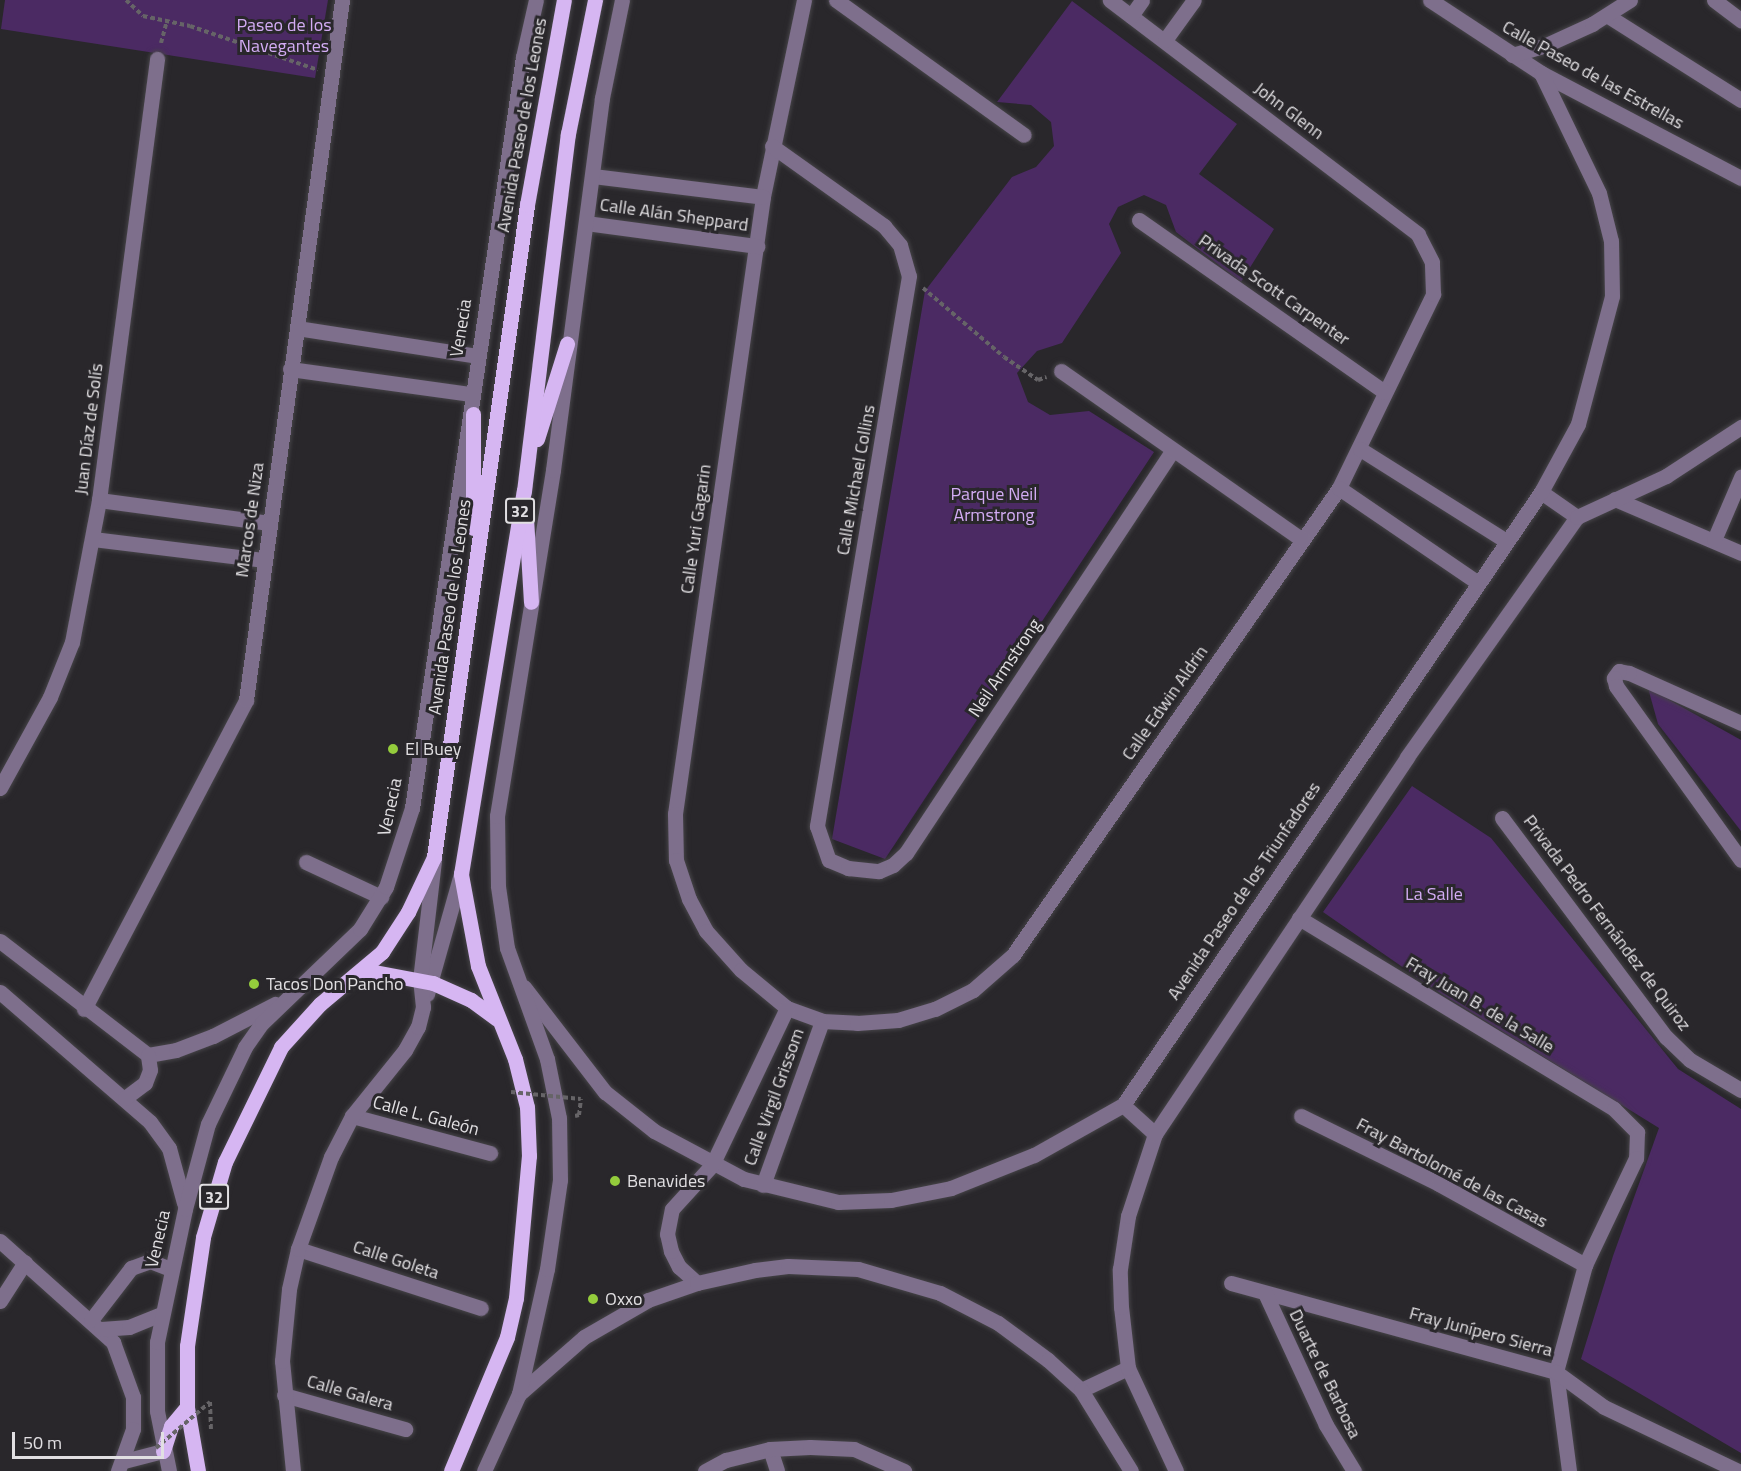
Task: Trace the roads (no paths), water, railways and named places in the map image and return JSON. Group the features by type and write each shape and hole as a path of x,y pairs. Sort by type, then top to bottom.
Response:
{"main road":[{"name":"Avenida Paseo de los Leones","path":"198,1471 187,1407 187,1346 194,1278 211,1207 235,1137 269,1068 296,1027 364,970 395,935 434,857 527,205 564,0"},
{"name":"32","path":"452,1471 507,1337 521,1252 529,1156 527,1107 515,1059 478,966 461,874 525,484 568,134 595,0"},
{"path":"531,602 525,484 567,344"},
{"path":"472,414 474,580"},
{"path":"364,970 427,982 471,1000 497,1018"},
{"path":"159,1449 171,1426 187,1407"}],"street":[{"name":"Marcos de Niza","path":"84,1010 246,700 263,560 342,0"},
{"name":"Venecia","path":"169,1471 159,1449 157,1392 160,1314 198,1155 222,1094 245,1047 283,1000 341,951 381,897 400,855 412,808 472,414 471,394 522,57 536,0"},
{"path":"484,1471 519,1394 547,1269 560,1180 559,1118 547,1059 524,987 507,948 498,886 497,816 531,602 593,176 602,98 622,0"},
{"name":"Calle Yuri Gagarin","path":"804,0 763,197 675,814 676,860 689,899 706,931 741,970 787,1008 804,1015"},
{"path":"836,0 1024,135"},
{"name":"John Glenn","path":"1110,0 1418,234 1432,262"},
{"path":"1131,16 1142,0"},
{"path":"1165,40 1194,0"},
{"name":"Calle Paseo de las Estrellas","path":"1430,0 1541,73 1741,178"},
{"path":"1512,54 1546,45 1608,16 1630,0"},
{"path":"1714,0 1741,20"},
{"path":"1608,16 1741,100"},
{"name":"Juan Díaz de Solís","path":"0,788 62,671 93,539 157,59"},
{"name":"Avenida Paseo de los Triunfadores","path":"524,987 605,1092 654,1131 712,1165 763,1185 838,1202 891,1200 951,1188 1034,1155 1123,1105 1477,582 1541,492 1578,424 1612,296 1611,241 1599,193 1541,73"},
{"name":"Calle Michael Collins","path":"772,146 884,226 900,245 909,276 817,826 829,860 848,868"},
{"name":"Calle Alán Sheppard","path":"593,176 763,197"},
{"name":"Privada Scott Carpenter","path":"1139,220 1385,392"},
{"name":"Calle Alán Sheppard","path":"586,223 757,246"},
{"name":"Calle Edwin Aldrin","path":"804,1015 822,1022 897,1020 935,1009 973,990 1013,955 1339,488 1360,449 1433,294 1432,262"},
{"path":"297,328 477,356"},
{"path":"290,369 471,394"},
{"path":"1061,371 1302,540"},
{"path":"1176,1471 1128,1368 1120,1269 1128,1216 1155,1134 1299,918 1577,517 1700,458 1741,427"},
{"path":"1360,449 1506,541"},
{"name":"Neil Armstrong","path":"848,868 879,871 893,865 906,853 1172,451"},
{"path":"1714,540 1741,477"},
{"path":"1339,488 1477,582"},
{"path":"1541,492 1577,517"},
{"path":"1615,499 1741,553"},
{"path":"99,500 269,523"},
{"path":"93,539 263,560"},
{"path":"1741,723 1619,671 1614,678 1616,686 1741,860"},
{"name":"Privada Pedro Fernández de Quiroz","path":"1502,818 1666,1037 1690,1060 1741,1090"},
{"path":"293,1471 284,1395 283,1336 298,1249 332,1156 352,1116 412,1040 427,982 434,857"},
{"path":"306,862 381,897"},
{"path":"427,982 461,874"},
{"name":"Fray Juan B. de la Salle","path":"1299,918 1614,1109 1637,1132 1636,1158 1585,1265"},
{"path":"0,941 84,1010 148,1055 150,1070 145,1083 125,1098"},
{"path":"0,992 125,1098 169,1148 185,1209"},
{"path":"148,1055 213,1036 283,1000"},
{"name":"Calle Virgil Grissom","path":"697,1283 679,1267 667,1234 672,1209 712,1165 787,1008"},
{"name":"Calle Virgil Grissom","path":"763,1185 822,1022"},
{"path":"1123,1105 1155,1134"},
{"name":"Calle L. Galeón","path":"352,1116 490,1153"},
{"name":"Fray Bartolomé de las Casas","path":"1301,1116 1439,1184 1585,1265"},
{"path":"0,1241 96,1324 113,1342 133,1397 133,1429 121,1466"},
{"name":"Calle Goleta","path":"298,1249 481,1308"},
{"path":"96,1324 131,1268 150,1261 171,1269"},
{"path":"0,1301 25,1262"},
{"path":"1569,1471 1556,1372 1585,1265"},
{"path":"519,1394 611,1318 697,1283 788,1266 868,1272 940,1293 998,1323 1048,1360 1081,1390 1131,1471"},
{"name":"Fray Junípero Sierra","path":"1231,1283 1556,1372 1604,1407 1737,1471"},
{"name":"Duarte de Barbosa","path":"1264,1293 1326,1425 1354,1471"},
{"path":"96,1324 129,1328 160,1314"},
{"path":"1081,1390 1128,1368"},
{"name":"Calle Galera","path":"284,1395 405,1429"},
{"path":"121,1466 159,1449"},
{"path":"705,1471 726,1460 770,1449 854,1449 899,1467"},
{"path":"770,1449 777,1471"}],"place":[{"name":"El Buey","path":"393,749"},
{"name":"Tacos Don Pancho","path":"254,984"},
{"name":"Benavides","path":"615,1181"},
{"name":"Oxxo","path":"593,1299"}],"park label":[{"name":"Paseo de los Navegantes","path":"284,36"},
{"name":"Parque Neil Armstrong","path":"994,505"},
{"name":"La Salle","path":"1434,894"}]}
